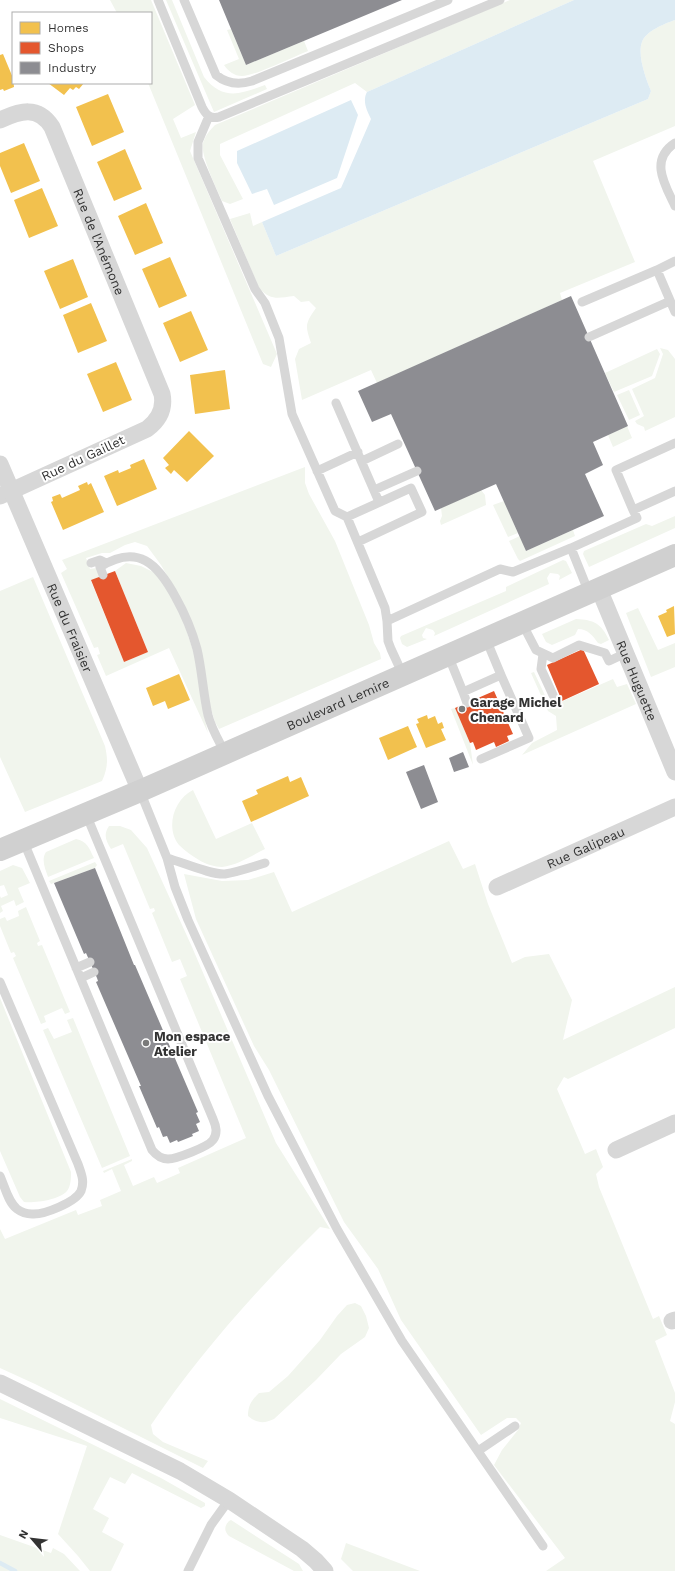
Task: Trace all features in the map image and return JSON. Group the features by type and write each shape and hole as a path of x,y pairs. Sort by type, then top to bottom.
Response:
{"main road":[{"name":"Boulevard Lemire","path":"0,850 226,754 675,555"}],"street":[{"name":"Rue de l'Anémone","path":"0,120 15,113 28,112 40,115 46,119 52,127 162,394 163,406 161,413"},
{"name":"Rue du Gaillet","path":"6,493 147,429 161,413"},
{"name":"Rue du Fraisier","path":"0,464 6,493 140,791"},
{"name":"Rue Huguette","path":"594,591 626,653 675,772"},
{"name":"Rue Galipeau","path":"497,887 675,808"},
{"path":"616,1150 675,1123"},
{"path":"0,1383 180,1471 229,1500 302,1549 325,1571"}],"lane":[{"path":"158,0 202,107 209,116 215,118 219,118 500,0"},
{"path":"184,0 216,75 224,80 237,84 252,81 448,0"},
{"path":"209,116 198,142 198,158 255,289 271,317 279,338 292,414 335,511 348,516 411,488 422,512 358,542"},
{"path":"675,143 665,153 660,166 662,177 675,206"},
{"path":"582,302 675,261"},
{"path":"657,270 675,312"},
{"path":"589,337 670,301"},
{"path":"336,403 379,502"},
{"path":"387,621 500,569 513,572 571,548 636,518 616,470 675,442"},
{"path":"362,461 398,444"},
{"path":"317,471 358,452"},
{"path":"374,490 417,471"},
{"path":"633,510 675,491"},
{"path":"348,516 385,608 390,649 403,675"},
{"path":"571,548 594,591"},
{"path":"103,576 100,567 117,558 131,556 144,560 155,567 165,578 180,605 191,631 197,650 210,723 226,754"},
{"path":"91,563 100,560 106,563"},
{"path":"522,623 536,650 552,658 579,645 605,653 609,661 626,653"},
{"path":"481,759 529,738 486,639"},
{"path":"543,654 541,669 553,695"},
{"path":"448,656 467,703"},
{"path":"463,692 501,675"},
{"path":"140,791 168,858 175,887 188,920 268,1096 337,1229 402,1341 543,1546"},
{"path":"23,840 152,1150 161,1158 172,1159 208,1144 214,1138 216,1131 213,1119 86,814"},
{"path":"168,858 210,872 223,874 265,863"},
{"path":"76,968 90,962"},
{"path":"80,978 94,972"},
{"path":"0,982 78,1164 83,1184 80,1192 72,1201 32,1214 19,1210 12,1204 0,1176"},
{"path":"478,1451 515,1426"},
{"path":"188,1571 214,1520 229,1500"}],"shaded area":[{"path":"110,0 151,0 195,105 173,119 181,138 196,132 190,151 277,354 271,367 263,364 148,84 152,84 152,12 116,12"},
{"path":"166,0 172,0 204,77 211,85 218,90 233,93 248,91 265,85 267,89 214,112"},
{"path":"510,0 574,0 367,92 355,83 220,144 220,155 243,199 230,204 222,201 210,172 203,148 205,138 215,125"},
{"path":"574,0 675,0 675,20 651,31 642,42 641,60 651,91 648,99 276,256 262,222 341,188 371,119 365,102 367,92"},
{"path":"675,20 675,126 593,161 635,262 560,293 562,300 377,383 371,370 302,400 295,359 299,349 311,343 307,325 316,308 309,301 301,302 294,296 279,298 271,297 259,288 230,219 250,213 253,226 262,222 276,256 648,99 651,91 641,60 642,42 651,31"},
{"path":"231,29 246,65 304,41 308,51 256,73 242,76 236,75 229,71 224,65 239,59 227,30"},
{"path":"351,100 358,115 337,178 274,205 267,189 252,194 237,163 237,151"},
{"path":"660,348 668,350 675,359 675,417 645,431 644,427 637,424 635,421 644,416 632,389 655,378 663,354"},
{"path":"657,349 660,354 652,376 614,392 605,373"},
{"path":"629,390 640,415 629,420 617,395"},
{"path":"627,426 632,438 613,447 608,435"},
{"path":"305,467 305,483 309,494 335,541 369,625 374,643 380,653 381,659 219,729 215,722 175,589 161,565 147,546 135,542 125,545 110,553 102,553 86,558 90,569 97,568 99,577 91,581 124,662 148,652 115,571 126,563 141,566 155,573 167,588 180,611 197,663 204,716 208,733 169,648 106,676 97,655 100,654 98,647 94,648 61,573 67,569 62,560"},
{"path":"481,490 485,495 486,505 441,525 441,508"},
{"path":"504,501 518,533 508,537 493,505"},
{"path":"675,516 675,528 589,567 583,554 584,551 646,524 652,526"},
{"path":"573,530 575,536 520,561 509,541 520,536 526,551"},
{"path":"563,560 566,561 572,573 559,580 560,576 558,574 550,573 547,578 549,584 434,636 435,633 433,630 426,628 422,635 423,638 427,639 407,647 402,644 400,638 401,636 506,591 506,587"},
{"path":"33,577 105,746 107,764 102,781 25,812 0,757 0,591"},
{"path":"638,608 658,650 675,643 675,667 651,677 626,613"},
{"path":"576,619 588,620 600,626 609,640 601,644 598,643 592,635 582,629 578,629 575,635 552,645 546,642 542,634"},
{"path":"534,672 549,704 561,698 563,701 613,679 617,687 627,684 636,704 522,755 532,743 557,730 556,716 548,711 531,673"},
{"path":"455,708 470,743 473,765 451,709"},
{"path":"193,790 216,839 252,823 265,849 239,862 222,867 204,863 186,851 179,845 175,838 172,822 181,800 186,794"},
{"path":"109,826 120,826 131,830 147,848 192,947 276,1143 330,1229 320,1227 252,1297 189,1372 151,1425 153,1434 163,1442 208,1461 203,1468 0,1368 0,1229 5,1239 76,1210 78,1215 102,1206 100,1200 121,1191 112,1169 104,1173 103,1171 132,1159 132,1161 124,1165 133,1186 154,1177 157,1183 180,1173 178,1168 246,1138 180,979 187,976 180,959 172,962 152,913 155,911 154,908 150,909 123,844 111,849 106,838 106,832"},
{"path":"76,839 85,843 94,858 48,877 44,861 46,852"},
{"path":"449,841 463,869 475,864 488,904 512,963 525,957 549,954 572,1000 563,1040 675,987 675,1028 568,1079 564,1077 557,1089 585,1154 596,1149 603,1167 596,1174 599,1187 653,1319 659,1316 667,1335 655,1341 675,1393 675,1402 670,1421 675,1424 675,1571 546,1571 565,1558 494,1465 502,1450 518,1430 521,1423 516,1418 507,1418 481,1435 401,1320 378,1269 344,1222 269,1070 254,1046 196,919 184,874 222,881 248,880 274,872 292,912"},
{"path":"95,862 97,865 95,868 51,884 49,881"},
{"path":"13,865 22,868 30,883 18,888 24,902 16,906 14,900 1,906 3,911 0,913 0,896 1,898 8,895 4,885 0,886 0,871"},
{"path":"26,907 40,941 37,943 38,946 42,945 70,1012 65,1014 62,1008 44,1016 46,1022 41,1024 13,958 16,956 14,952 11,953 0,926 0,919 5,917 7,921 19,916 18,911"},
{"path":"0,998 71,1172 70,1184 67,1191 59,1197 53,1199 24,1202 20,1197 0,1151"},
{"path":"73,1018 130,1156 102,1168 43,1030 48,1028 54,1039 72,1032 67,1020"},
{"path":"355,1303 361,1306 366,1316 369,1328 365,1337 341,1354 316,1380 274,1419 267,1422 260,1422 248,1416 252,1400 259,1393 269,1392 288,1376 320,1340 347,1305"},
{"path":"0,1399 161,1478 205,1503 205,1506 201,1508 132,1473 125,1484 110,1477 93,1509 109,1518 102,1532 124,1544 111,1571 90,1571 58,1534 87,1446 0,1418"},
{"path":"231,1520 299,1564 303,1571 294,1571 229,1536 225,1530 225,1527"},
{"path":"0,1535 51,1553 53,1548 64,1554 80,1571 0,1571"},
{"path":"346,1543 420,1571 353,1571 341,1559"}],"building: Homes":[{"path":"3,54 12,76 12,84 14,84 14,87 4,91 3,89 0,90 0,55"},
{"path":"49,84 83,84 79,89 76,87 73,90 70,88 64,95"},
{"path":"108,94 124,132 92,146 76,107"},
{"path":"24,143 40,181 11,193 0,166 0,153"},
{"path":"125,149 142,189 114,201 97,162"},
{"path":"42,188 58,226 29,238 14,200"},
{"path":"146,203 163,243 135,255 118,216"},
{"path":"170,257 187,296 159,308 142,269"},
{"path":"73,259 88,297 60,309 44,271"},
{"path":"91,303 107,341 78,353 63,315"},
{"path":"191,311 208,350 180,362 163,323"},
{"path":"116,362 132,400 103,412 87,374"},
{"path":"225,370 230,409 195,414 190,375"},
{"path":"189,431 214,456 187,482 174,470 171,474 165,468 169,465 163,458"},
{"path":"144,459 157,489 117,506 104,476 118,470 119,473 131,468 130,465"},
{"path":"87,482 88,485 91,483 104,512 63,530 51,502 53,501 52,497 60,494 62,498 80,490 78,486"},
{"path":"674,606 675,634 667,637 658,616 667,612 666,610"},
{"path":"179,674 190,700 168,709 165,701 153,706 146,688"},
{"path":"427,715 428,719 435,716 438,724 442,722 444,728 441,729 446,740 426,748 416,724 419,723 417,719"},
{"path":"408,726 417,747 388,760 379,738"},
{"path":"288,776 290,782 301,777 309,796 251,822 242,801 258,794 256,790"}],"building: Shops":[{"path":"115,571 148,652 124,662 91,580"},
{"path":"583,649 599,684 562,701 547,665"},
{"path":"494,691 513,734 507,736 509,741 496,747 494,742 476,750 473,742 470,743 455,708"}],"building: Industry":[{"path":"219,0 402,0 246,65"},
{"path":"571,296 628,426 593,442 603,465 585,474 604,516 526,551 496,484 435,511 391,414 372,422 358,391"},
{"path":"463,752 469,767 454,772 449,758"},
{"path":"424,765 438,802 421,809 406,772"},
{"name":"Mon espace Atelier","path":"95,868 134,965 198,1112 196,1113 200,1122 196,1124 199,1131 192,1134 193,1136 178,1142 177,1140 170,1143 167,1136 163,1137 159,1127 157,1128 139,1086 141,1086 96,982 98,981 97,978 86,953 84,954 54,883"}],"waterway":[{"path":"0,1563 15,1571"}],"place":[{"name":"Garage Michel Chenard","path":"462,709"},
{"name":"Mon espace Atelier","path":"146,1043"}]}
